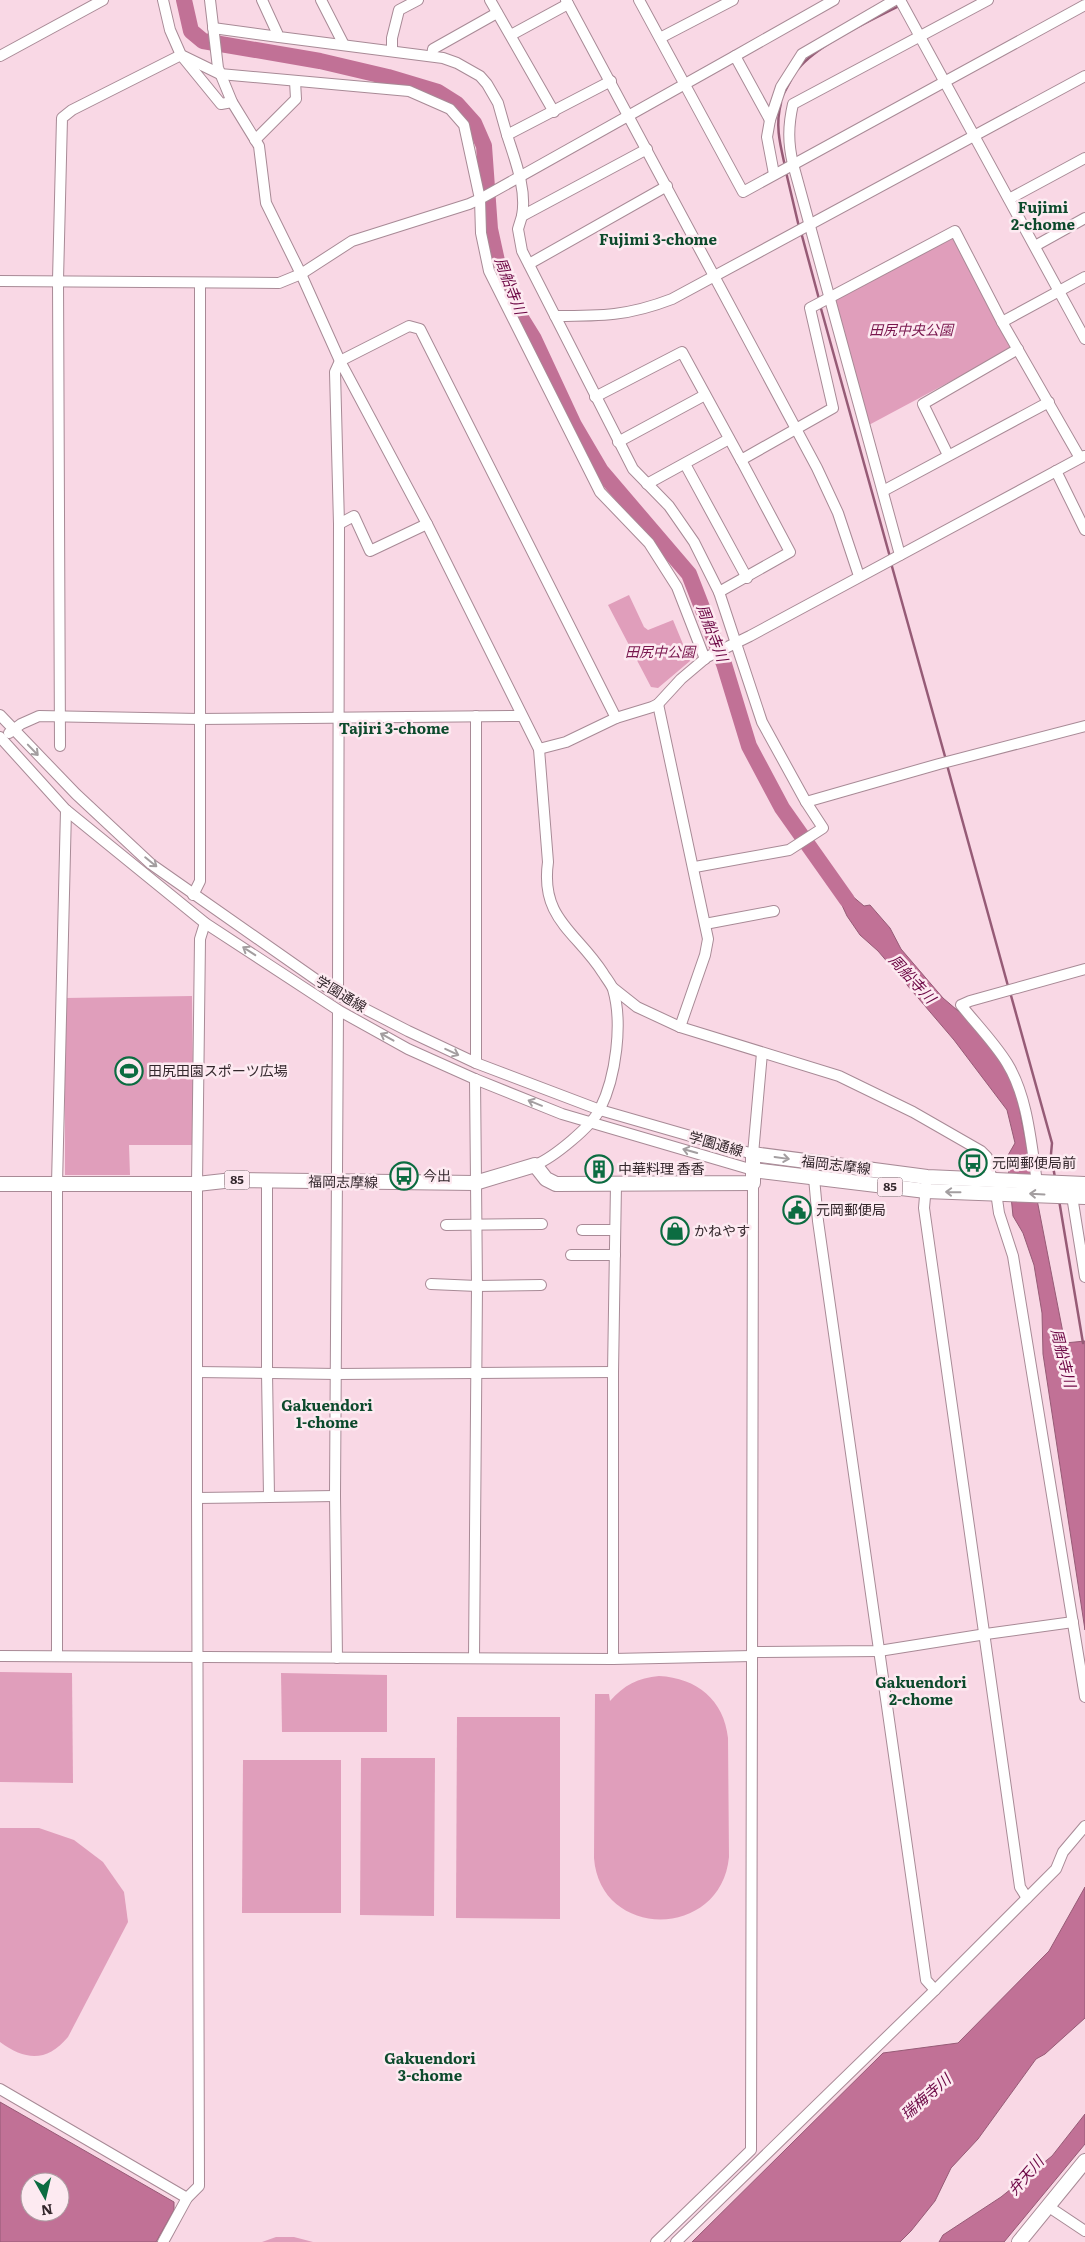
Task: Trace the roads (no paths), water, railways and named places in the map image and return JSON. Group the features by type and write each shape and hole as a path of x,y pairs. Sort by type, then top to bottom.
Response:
{"main road":[{"name":"福岡志摩線","path":"753,1154 927,1177 996,1189"},
{"path":"753,1154 753,1177"},
{"name":"福岡志摩線","path":"0,1184 197,1184 233,1180 336,1183 475,1183 535,1166 546,1179 556,1184 616,1184 753,1177 814,1178 926,1191 996,1189 1037,1182 1075,1192 1085,1184"},
{"name":"85","path":"996,1189 1075,1192"},
{"path":"1020,2242 1085,2161"}],"street":[{"path":"0,56 103,0"},
{"path":"164,0 170,30 181,55 221,104 232,102"},
{"path":"210,0 219,71 232,102 259,146 266,203 301,274 340,361 427,524 539,749 548,862 545,880 553,908 565,927 598,965 613,988 637,1007 680,1027 839,1076 913,1112 981,1151 987,1157 996,1189 999,1213 1013,1256 1085,1697"},
{"path":"262,0 279,37"},
{"path":"321,0 344,45"},
{"path":"392,51 392,38 399,10 418,0"},
{"path":"490,0 512,35 554,112"},
{"path":"640,0 743,192 1085,6"},
{"path":"660,38 733,0"},
{"path":"0,281 279,283 301,274 352,241 480,199 834,0"},
{"path":"900,555 793,164 788,143 789,123 793,104 988,0"},
{"path":"512,35 567,2 796,429 838,513 859,576"},
{"path":"774,174 767,137 770,120 781,88 802,54 901,3 921,35 944,82 1084,336"},
{"path":"432,56 433,49 497,12"},
{"path":"213,31 279,37 432,56 458,62 480,76 490,88 498,103 519,177 524,205 518,229 522,251 633,469 681,522 694,542 720,592 762,722 806,802 815,813 823,828 789,850 694,868"},
{"path":"60,746 58,280 62,118 72,110 181,55 219,71 295,81 409,91 450,109 464,125 480,199 480,233 488,271 600,492 648,543 677,587 706,658"},
{"path":"735,56 770,120"},
{"path":"555,316 602,316 645,310 672,299 1085,76"},
{"path":"255,140 296,99 295,81"},
{"path":"507,135 611,81"},
{"path":"522,216 647,149"},
{"path":"1009,199 1085,158"},
{"path":"529,264 667,186"},
{"path":"1035,246 1085,218"},
{"path":"539,749 566,742 616,718 658,704 681,679 706,658 1082,457 1002,322 955,231 829,296 810,308 833,408 741,460"},
{"path":"1002,322 1085,277"},
{"path":"193,895 200,881 200,283"},
{"path":"338,995 339,524 335,372 340,361 409,326 420,330 616,718"},
{"path":"948,455 923,404 1018,350"},
{"path":"595,397 682,352 790,552 720,592"},
{"path":"618,442 705,395"},
{"path":"883,491 1049,402"},
{"path":"647,484 728,439"},
{"path":"685,464 747,578"},
{"path":"1056,471 1085,530"},
{"path":"339,524 354,516 370,551 427,524"},
{"path":"658,704 708,939 706,954 680,1027"},
{"name":"学園通線","path":"0,715 109,826 152,864 193,895 338,995 408,1031 476,1062 600,1110 753,1154"},
{"path":"1,739 21,724 39,716 199,719 521,716"},
{"path":"476,716 476,1062"},
{"path":"806,802 939,764 1085,726"},
{"name":"学園通線","path":"1,739 66,810 205,922 338,1010 408,1049 475,1079 562,1114 753,1177"},
{"path":"57,1656 57,1184 66,810"},
{"path":"705,924 774,911"},
{"path":"163,2242 187,2198 199,2186 196,1498 197,1184 200,939 205,922"},
{"path":"1037,1182 1022,1104 1014,1079 1007,1063 961,1006 970,1001 1085,969"},
{"path":"535,1166 559,1150 590,1122 600,1110 613,1070 616,1015 613,988"},
{"path":"337,1658 335,1496 338,1010"},
{"path":"753,1154 762,1053"},
{"path":"474,1658 477,1286 475,1079"},
{"path":"656,2242 751,2150 753,1177"},
{"path":"927,1177 924,1208 986,1634 1020,1887 1027,1898"},
{"path":"814,1178 818,1221 926,1980 935,1990"},
{"path":"267,1181 266,1373 269,1496"},
{"path":"613,1659 613,1372 616,1184"},
{"path":"1075,1192 1085,1277"},
{"path":"446,1225 542,1224"},
{"path":"582,1230 615,1230"},
{"path":"570,1255 615,1255"},
{"path":"431,1284 477,1286 541,1285"},
{"path":"197,1372 337,1374 613,1372"},
{"path":"196,1498 335,1496"},
{"path":"0,1656 613,1659 880,1651 1073,1622"},
{"path":"676,2242 935,1990 1056,1869 1063,1852 1085,1826"},
{"path":"0,2089 187,2198"},
{"path":"1049,2206 1085,2231"}],"water":[{"path":"838,878 851,895 864,906 870,905 890,928 901,949 943,998 964,1016 986,1041 1006,1068 1017,1097 1065,1343 1085,1341 1085,1630 1043,1354 1042,1313 1034,1265 1023,1233 1013,1216 1007,1157 1015,1143 1007,1110 954,1040 878,951 860,935 847,916 833,886"},
{"name":"瑞梅寺川","path":"1085,1887 1085,2018 1045,2054 1036,2059 978,2139 951,2168 935,2201 900,2242 692,2242 883,2053 958,2043 1049,1951"},
{"path":"0,2102 174,2202 174,2210 156,2242 0,2242"},
{"path":"1085,2114 1085,2144 1004,2242 939,2242 943,2235 1001,2197 1052,2156"}],"waterway":[{"name":"周船寺川","path":"184,0 191,31 203,41 320,61 388,77 438,92 457,104 474,123 484,146 490,229 497,261 521,318 534,339 574,425 601,471 689,574 724,664 749,746 782,808 847,900"},
{"path":"798,69 818,51 832,42 901,5"},
{"path":"783,95 791,80"},
{"path":"781,103 778,127 785,166"},
{"path":"786,172 799,227"},
{"path":"801,232 819,299"},
{"path":"820,305 890,557"},
{"path":"891,563 946,760"},
{"path":"947,765 1008,986"},
{"path":"1010,992 1052,1143 1051,1154 1055,1178"},
{"path":"1059,1200 1083,1343"}],"place":[{"name":"田尻田園スポーツ広場","path":"129,1071"},
{"name":"元岡郵便局前","path":"973,1163"},
{"name":"中華料理 香香","path":"599,1169"},
{"name":"今出","path":"404,1176"},
{"name":"元岡郵便局","path":"797,1210"},
{"name":"かねやす","path":"675,1231"}],"district":[{"name":"Fujimi 2-chome","path":"1043,216"},
{"name":"Fujimi 3-chome","path":"658,240"},
{"name":"Tajiri 3-chome","path":"394,729"},
{"name":"Gakuendori 1-chome","path":"327,1414"},
{"name":"Gakuendori 2-chome","path":"921,1692"},
{"name":"Gakuendori 3-chome","path":"430,2068"}],"park label":[{"name":"田尻中央公園","path":"911,330"},
{"name":"田尻中公園","path":"660,652"}],"water label":[{"name":"弁天川","path":"1026,2176"}]}
